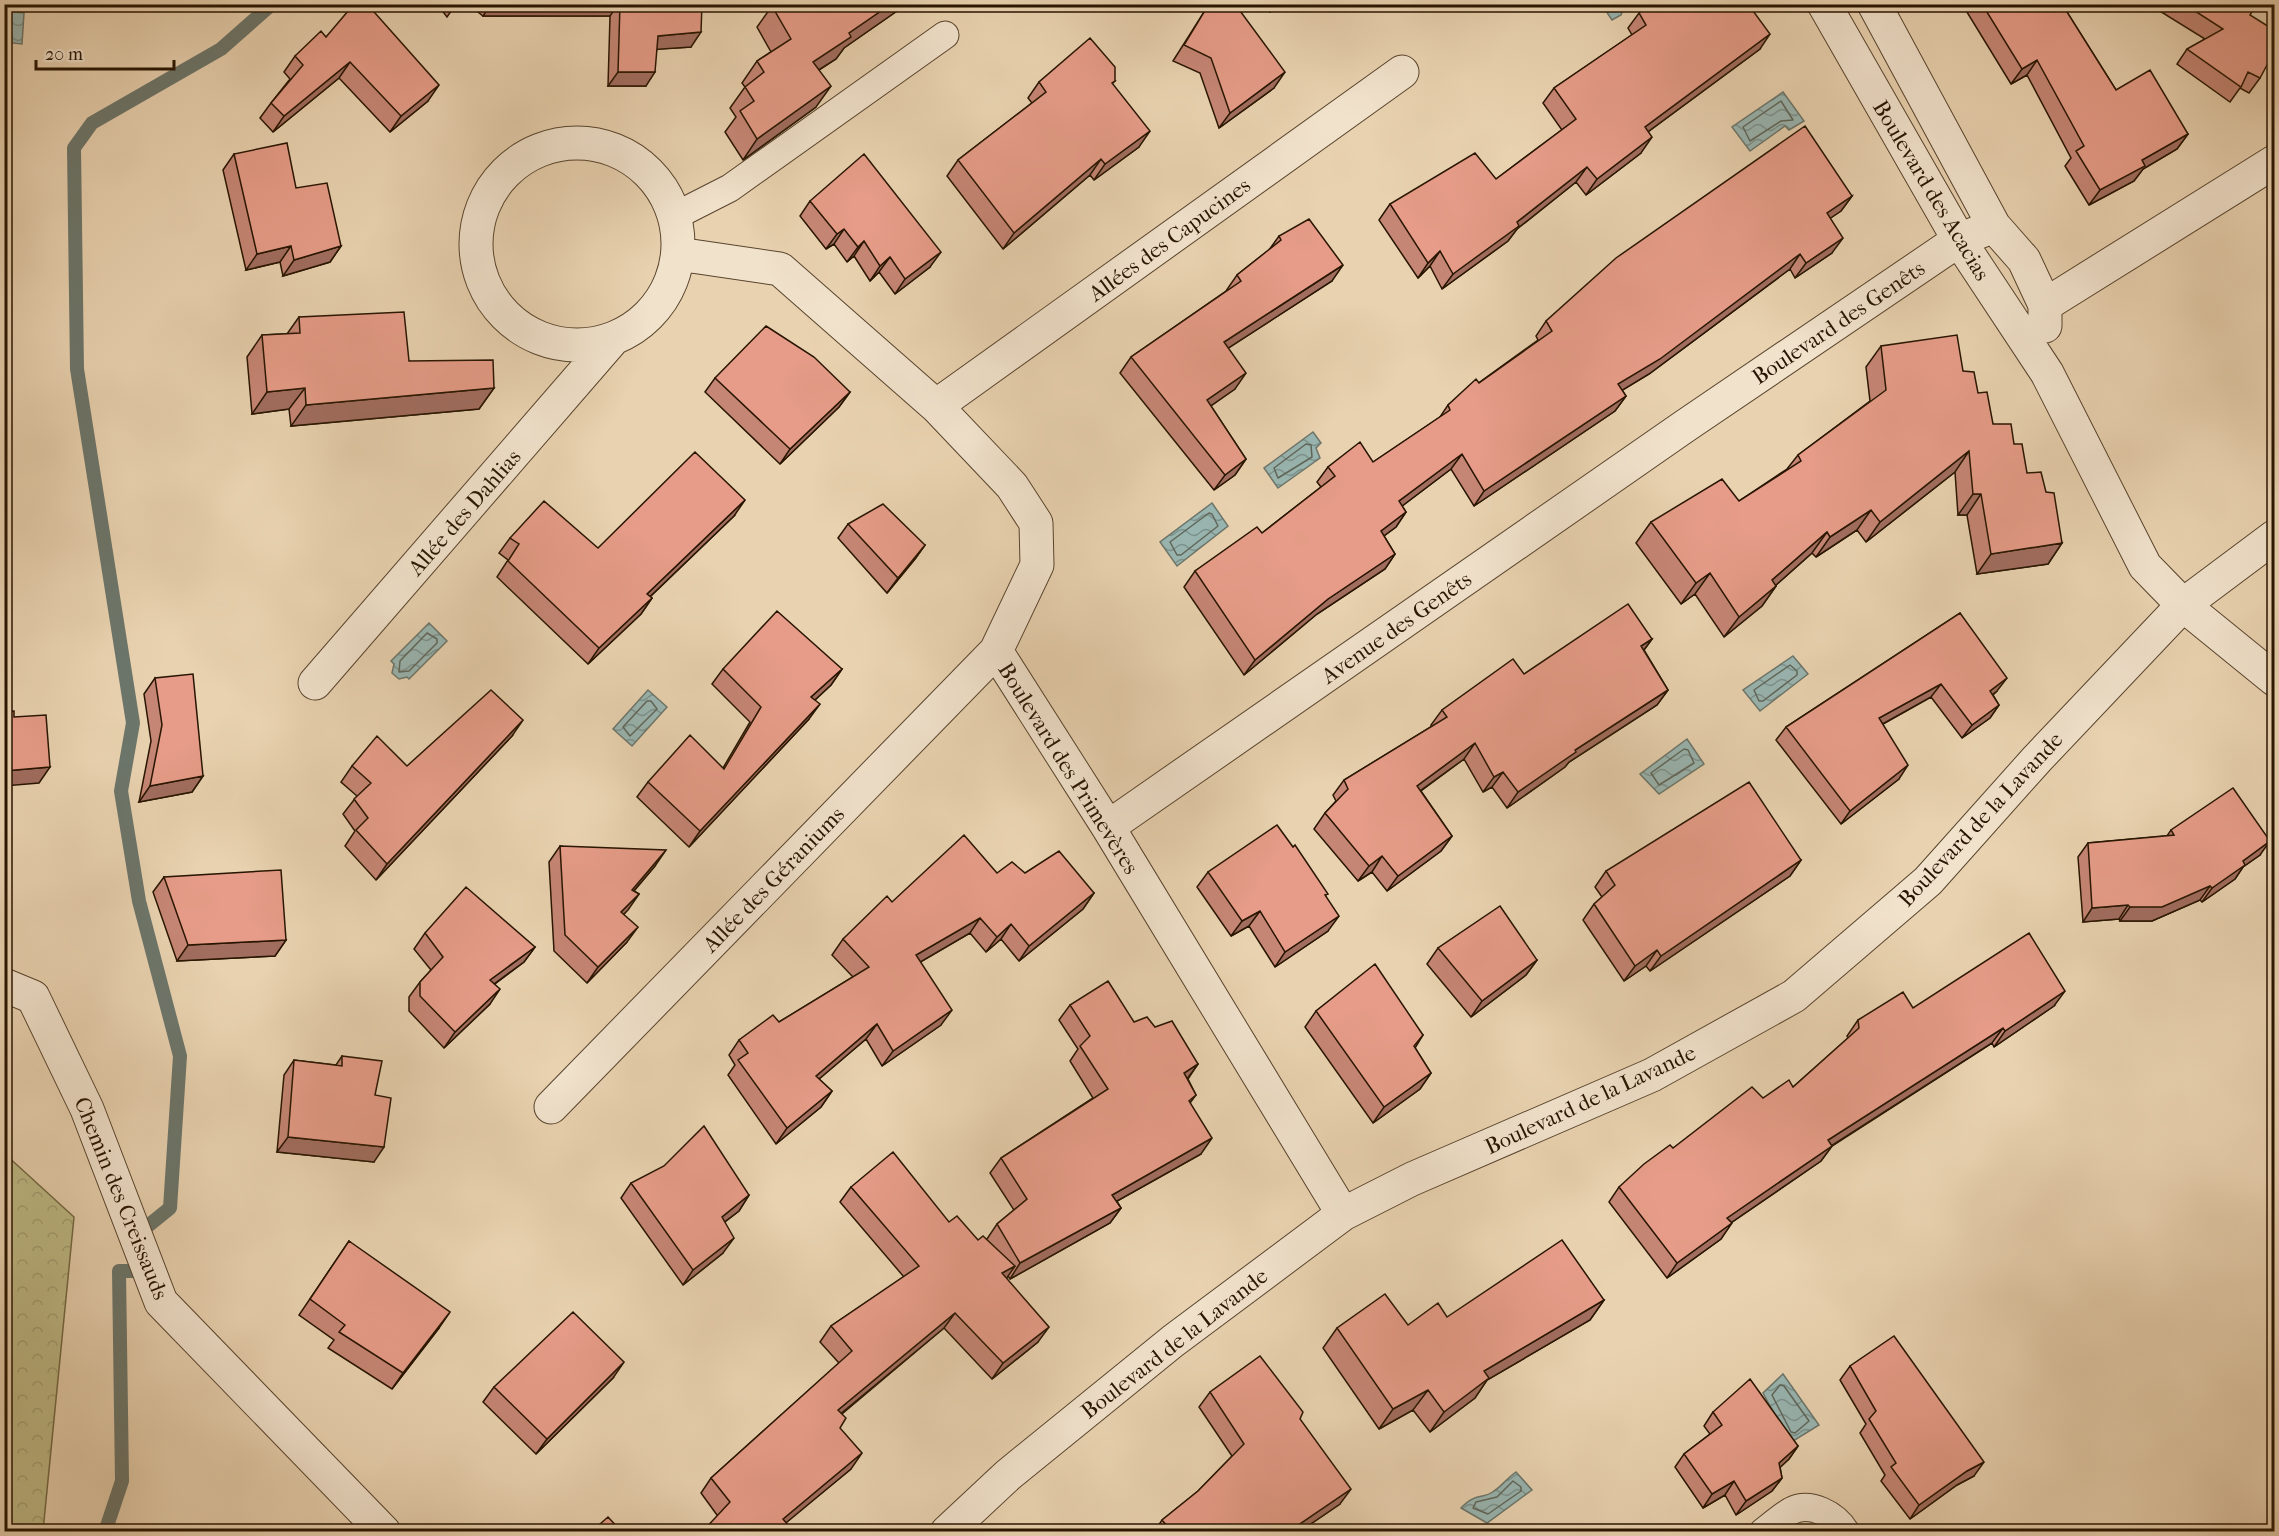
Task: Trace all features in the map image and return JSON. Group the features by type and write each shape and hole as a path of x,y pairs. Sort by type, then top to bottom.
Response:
{"street":[{"name":"Boulevard des Acacias","path":"1824,4 1959,240 2046,373 2145,566 2183,605 2274,679"},
{"name":"Boulevard des Acacias","path":"1874,4 1994,226 2024,260 2045,305 2046,373"},
{"name":"Allées des Capucines","path":"936,406 1402,72"},
{"name":"Allée des Dahlias","path":"315,683 613,339 646,320 668,290 678,254 675,216 659,183 631,157 596,144 558,144 523,157 496,182 479,216 475,253 485,289 508,319 539,339 576,346 613,339"},
{"path":"2045,305 2274,162"},
{"name":"Boulevard des Genêts","path":"1685,426 1959,240 1994,226"},
{"name":"Boulevard des Primevères","path":"678,254 780,269 936,406 1012,486 1036,523 1036,565 996,651 1108,827 1343,1214"},
{"name":"Avenue des Genêts","path":"1108,827 1685,426"},
{"name":"Boulevard de la Lavande","path":"947,1532 1008,1475 1173,1341 1343,1214 1412,1179 1652,1075 1794,996 1928,881 2037,759 2183,605 2274,537"},
{"name":"Allée des Géraniums","path":"551,1107 996,651"},
{"name":"Chemin des Creissauds","path":"4,985 33,998 38,1008 87,1109 161,1302 384,1532"}],"lane":[{"path":"675,216 730,188 945,35"},
{"path":"1762,1532 1793,1510 1809,1508 1827,1512 1846,1532"}],"green space":[{"path":"5,1154 74,1217 43,1531 5,1531"}],"water":[{"path":"1602,5 1625,5 1621,15 1612,20"},
{"path":"5,11 24,13 22,44 5,42"},
{"path":"1783,92 1804,121 1789,130 1785,126 1750,151 1732,127"},
{"path":"1313,432 1321,443 1316,448 1320,458 1278,488 1264,468"},
{"path":"1212,503 1228,526 1177,566 1160,542"},
{"path":"429,623 447,641 409,679 407,677 399,679 392,673 394,664 391,661"},
{"path":"1793,656 1808,674 1760,711 1743,690"},
{"path":"648,690 667,707 632,746 613,729"},
{"path":"1687,739 1704,764 1659,794 1640,774"},
{"path":"1783,1374 1819,1425 1790,1443 1763,1393"},
{"path":"1516,1472 1532,1490 1487,1523 1461,1508 1471,1500 1494,1491"}],"building":[{"path":"354,4 367,4 439,85 401,116 350,62 284,116 271,103 303,65 295,56 321,31 326,37"},
{"path":"620,4 702,4 701,32 658,36 655,72 618,72"},
{"path":"774,4 891,4 849,33 851,37 813,62 831,86 757,139 740,111 754,101 745,87 764,72 757,61 791,39 772,6"},
{"path":"1217,4 1235,4 1285,72 1230,113 1211,58 1184,45 1204,12"},
{"path":"1650,4 1728,4 1732,10 1742,4 1748,4 1770,34 1645,127 1652,137 1597,179 1587,167 1517,222 1519,226 1453,274 1440,251 1428,263 1390,204 1475,153 1496,179 1576,119 1554,88 1646,25 1639,13"},
{"path":"1982,4 2062,4 2116,90 2150,70 2188,134 2142,160 2145,166 2100,190 2076,151 2084,146 2037,60 2022,69"},
{"path":"2184,4 2256,4 2250,15 2274,30 2274,52 2260,78 2248,72 2241,87 2187,49 2223,29"},
{"path":"1090,38 1115,67 1115,81 1112,83 1150,131 1105,164 1101,159 1014,233 958,160 1046,92 1039,82"},
{"path":"1805,126 1852,196 1827,213 1843,238 1806,263 1800,254 1660,359 1618,384 1626,396 1484,491 1462,454 1399,501 1406,512 1381,531 1395,554 1328,599 1255,660 1195,571 1257,527 1262,533 1335,476 1328,467 1360,442 1373,462 1450,410 1448,405 1476,379 1479,383 1552,331 1546,321 1616,258"},
{"path":"287,143 296,188 327,183 341,246 294,260 291,246 257,254 234,154"},
{"path":"864,154 941,252 905,279 890,257 880,266 864,241 858,247 844,229 837,234 810,201"},
{"path":"1309,219 1343,265 1224,342 1246,373 1207,400 1246,459 1225,475 1131,357 1241,281 1237,275 1281,240 1279,236"},
{"path":"404,312 409,361 493,360 494,388 306,405 305,388 267,392 262,335 300,333 299,317"},
{"path":"766,326 814,357 850,392 790,449 715,378"},
{"path":"1957,335 1963,371 1974,372 1978,393 1987,392 1993,424 2011,424 2014,444 2022,444 2027,473 2041,472 2046,492 2054,493 2062,543 1991,554 1981,494 1973,494 1969,451 1880,522 1871,510 1830,537 1827,532 1772,580 1776,586 1739,617 1710,573 1696,583 1651,522 1722,479 1739,501 1801,461 1798,455 1886,390 1881,346"},
{"path":"695,452 745,500 647,594 652,598 599,648 508,561 519,544 510,538 544,501 598,548"},
{"path":"883,504 925,545 898,578 848,524"},
{"path":"1628,604 1652,639 1641,646 1668,690 1575,750 1576,752 1518,792 1503,772 1494,777 1475,743 1417,786 1452,836 1398,876 1382,856 1369,866 1325,813 1348,789 1344,780 1447,717 1442,710 1513,659 1524,674"},
{"path":"777,611 842,669 811,697 820,704 700,831 648,782 690,735 724,769 761,707 723,669"},
{"path":"1960,613 2007,678 1990,691 1999,705 1972,725 1941,684 1879,718 1908,765 1850,811 1786,727"},
{"path":"193,674 203,776 150,786 162,725 155,678"},
{"path":"491,690 523,720 387,864 356,830 368,818 354,799 371,783 352,766 377,736 407,766"},
{"path":"14,711 14,717 46,715 50,767 4,771 4,712"},
{"path":"1749,782 1801,860 1661,956 1657,950 1635,966 1594,904 1615,885 1606,871"},
{"path":"2233,788 2270,841 2243,861 2245,865 2212,888 2210,886 2162,907 2130,907 2128,905 2092,908 2088,843 2174,835 2171,830"},
{"path":"1277,825 1293,847 1295,845 1328,894 1325,895 1339,916 1285,952 1260,911 1242,921 1208,872"},
{"path":"964,835 997,873 1012,862 1025,873 1059,851 1094,893 1029,946 1011,924 997,937 980,918 916,955 952,1010 893,1051 877,1024 816,1076 832,1091 787,1128 738,1060 748,1053 739,1040 773,1015 779,1022 869,967 843,939 887,896 892,902"},
{"path":"560,846 666,850 632,890 639,894 621,912 638,927 598,967 565,935"},
{"path":"281,870 286,940 188,945 164,877"},
{"path":"466,887 535,947 490,980 500,989 455,1032 420,996 420,982 443,957 425,933"},
{"path":"1500,906 1537,960 1482,1001 1438,948"},
{"path":"2029,933 2065,991 2005,1031 2003,1028 1828,1140 1832,1146 1727,1218 1732,1223 1677,1263 1619,1187 1644,1164 1670,1145 1673,1148 1752,1087 1763,1098 1789,1080 1793,1087 1859,1028 1858,1020 1903,992 1913,1008"},
{"path":"1375,964 1423,1035 1414,1046 1431,1073 1384,1107 1316,1011"},
{"path":"1108,981 1134,1022 1147,1017 1155,1027 1172,1021 1198,1064 1184,1073 1196,1095 1189,1101 1212,1138 1112,1195 1121,1208 1020,1263 997,1224 1027,1199 1001,1158 1108,1089 1080,1046 1090,1036 1070,1005"},
{"path":"342,1056 382,1061 375,1095 391,1098 384,1147 288,1137 294,1060 342,1066"},
{"path":"704,1126 749,1195 722,1217 734,1238 693,1270 631,1183 664,1166"},
{"path":"893,1152 949,1222 957,1216 978,1240 983,1236 1015,1266 1002,1273 1049,1327 1003,1363 955,1313 838,1410 846,1418 840,1428 862,1453 783,1519 794,1532 702,1532 730,1502 711,1478 852,1351 831,1326 919,1266 851,1187"},
{"path":"1562,1240 1604,1300 1484,1371 1489,1378 1444,1412 1428,1390 1393,1409 1337,1328 1385,1294 1408,1325 1438,1303 1447,1317"},
{"path":"349,1241 450,1312 403,1373 339,1332 345,1325 310,1299"},
{"path":"573,1312 624,1362 547,1439 494,1387"},
{"path":"1894,1336 1984,1462 1967,1471 1919,1505 1891,1467 1896,1463 1869,1419 1876,1411 1850,1366"},
{"path":"1260,1356 1303,1412 1300,1419 1351,1489 1288,1532 1165,1532 1169,1528 1162,1520 1198,1491 1244,1444 1210,1392"},
{"path":"1750,1379 1798,1446 1779,1463 1782,1478 1746,1501 1734,1481 1712,1494 1684,1454 1722,1425 1713,1412"},
{"path":"608,1517 622,1532 591,1532"}],"waterway":[{"path":"149,1225 170,1208 180,1056 139,901 121,791 133,723 77,369 74,148 92,123 221,49 272,4"},
{"path":"105,1532 122,1481 119,1271 137,1271"}]}
